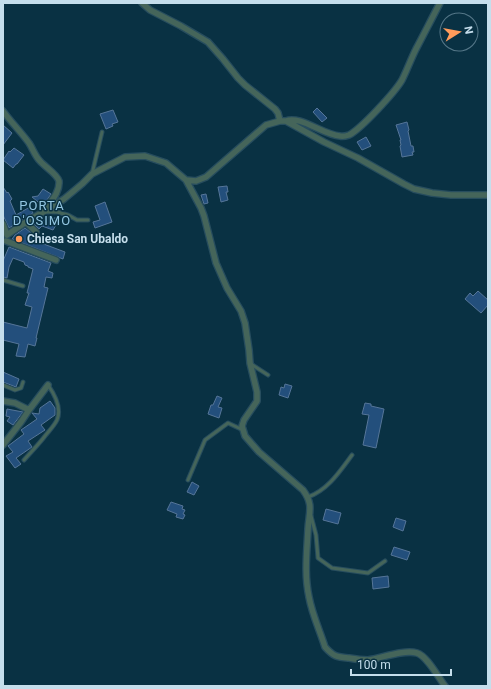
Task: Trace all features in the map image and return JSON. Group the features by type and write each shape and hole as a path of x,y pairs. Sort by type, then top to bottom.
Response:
{"street":[{"path":"142,3 150,10 208,42 245,86 275,109 283,121 358,158 414,189 451,195 488,195"},
{"path":"186,180 196,182 206,177 266,124 294,120 302,122 330,135 342,137 350,134 360,126 389,96 401,81 440,3"},
{"path":"3,111 29,143 39,160 56,175 59,184 58,191 44,212"},
{"path":"5,241 26,222 64,199 92,174 125,157 145,156 166,164 186,180 202,212 216,263 227,288 241,311 245,323 250,364 257,392 257,401 244,420 242,426 245,436 259,452 303,490 308,497 310,512 306,559 307,586 309,599 325,647 337,657 367,660 397,654 418,653 426,660 445,686"},
{"path":"26,222 36,232"},
{"path":"3,224 5,241"},
{"path":"5,241 56,260"},
{"path":"3,445 48,385"},
{"path":"3,401 15,403 29,410"}],"lane":[{"path":"92,174 102,132"},
{"path":"44,212 57,212 68,215 77,220 88,220"},
{"path":"3,280 23,286"},
{"path":"250,364 268,375"},
{"path":"3,385 15,390 21,388 23,382"},
{"path":"24,460 57,420 59,412 58,406 54,393 48,385"},
{"path":"188,480 205,440 228,423 243,430"},
{"path":"308,497 316,495 330,484 352,455"},
{"path":"310,512 316,535 318,558 332,568 368,573 385,561"}],"building":[{"path":"317,108 327,118 322,122 313,112"},
{"path":"113,110 118,122 112,124 113,126 106,129 100,114"},
{"path":"407,122 411,146 413,146 414,152 412,152 413,155 402,157 400,146 401,140 396,125"},
{"path":"3,125 12,133 3,145"},
{"path":"366,137 371,146 362,150 357,142"},
{"path":"14,148 24,155 13,168 3,160 9,151 10,152"},
{"path":"227,186 228,192 226,192 228,200 221,202 218,187"},
{"path":"3,187 12,199 10,201 16,215 30,207 33,213 9,228 3,215"},
{"path":"43,189 51,194 43,206 32,197 38,196"},
{"path":"206,194 208,203 204,204 201,195"},
{"path":"105,202 112,222 95,228 93,222 100,220 95,206"},
{"path":"44,217 50,217 53,219 59,218 53,230 42,226 39,229 33,223"},
{"path":"25,228 41,243 65,252 63,259 12,239"},
{"path":"9,247 51,263 48,271 53,273 52,278 46,277 44,287 48,288 35,346 28,344 25,357 16,356 19,344 3,340 3,322 27,328 32,307 25,305 29,293 27,293 33,269 25,265 24,262 13,258 9,267 7,278 3,277 3,261"},
{"path":"478,291 488,300 488,305 481,313 465,299 470,293 473,296"},
{"path":"3,372 19,379 16,387 3,382"},
{"path":"285,384 292,386 288,398 279,395 281,387 284,388"},
{"path":"217,396 222,398 218,407 222,408 219,418 208,414 211,405 213,405"},
{"path":"50,401 55,408 55,415 41,425 45,430 28,441 32,447 16,458 21,464 15,468 6,456 13,452 8,446 24,434 21,430 37,419 32,413 39,414 40,408"},
{"path":"365,403 384,409 376,448 363,445 369,415 362,414"},
{"path":"7,409 23,412 13,425 7,421 10,417 6,416"},
{"path":"192,482 199,486 194,495 187,492"},
{"path":"171,502 183,506 182,509 185,510 183,514 185,515 183,519 176,517 177,514 167,510"},
{"path":"326,509 341,513 338,524 323,520"},
{"path":"396,518 406,521 403,531 393,527"},
{"path":"394,547 410,552 407,560 391,555"},
{"path":"388,576 389,587 373,589 372,578"}],"place":[{"name":"Chiesa San Ubaldo","path":"19,239"}],"district":[{"name":"PORTA D'OSIMO","path":"42,212"}]}
